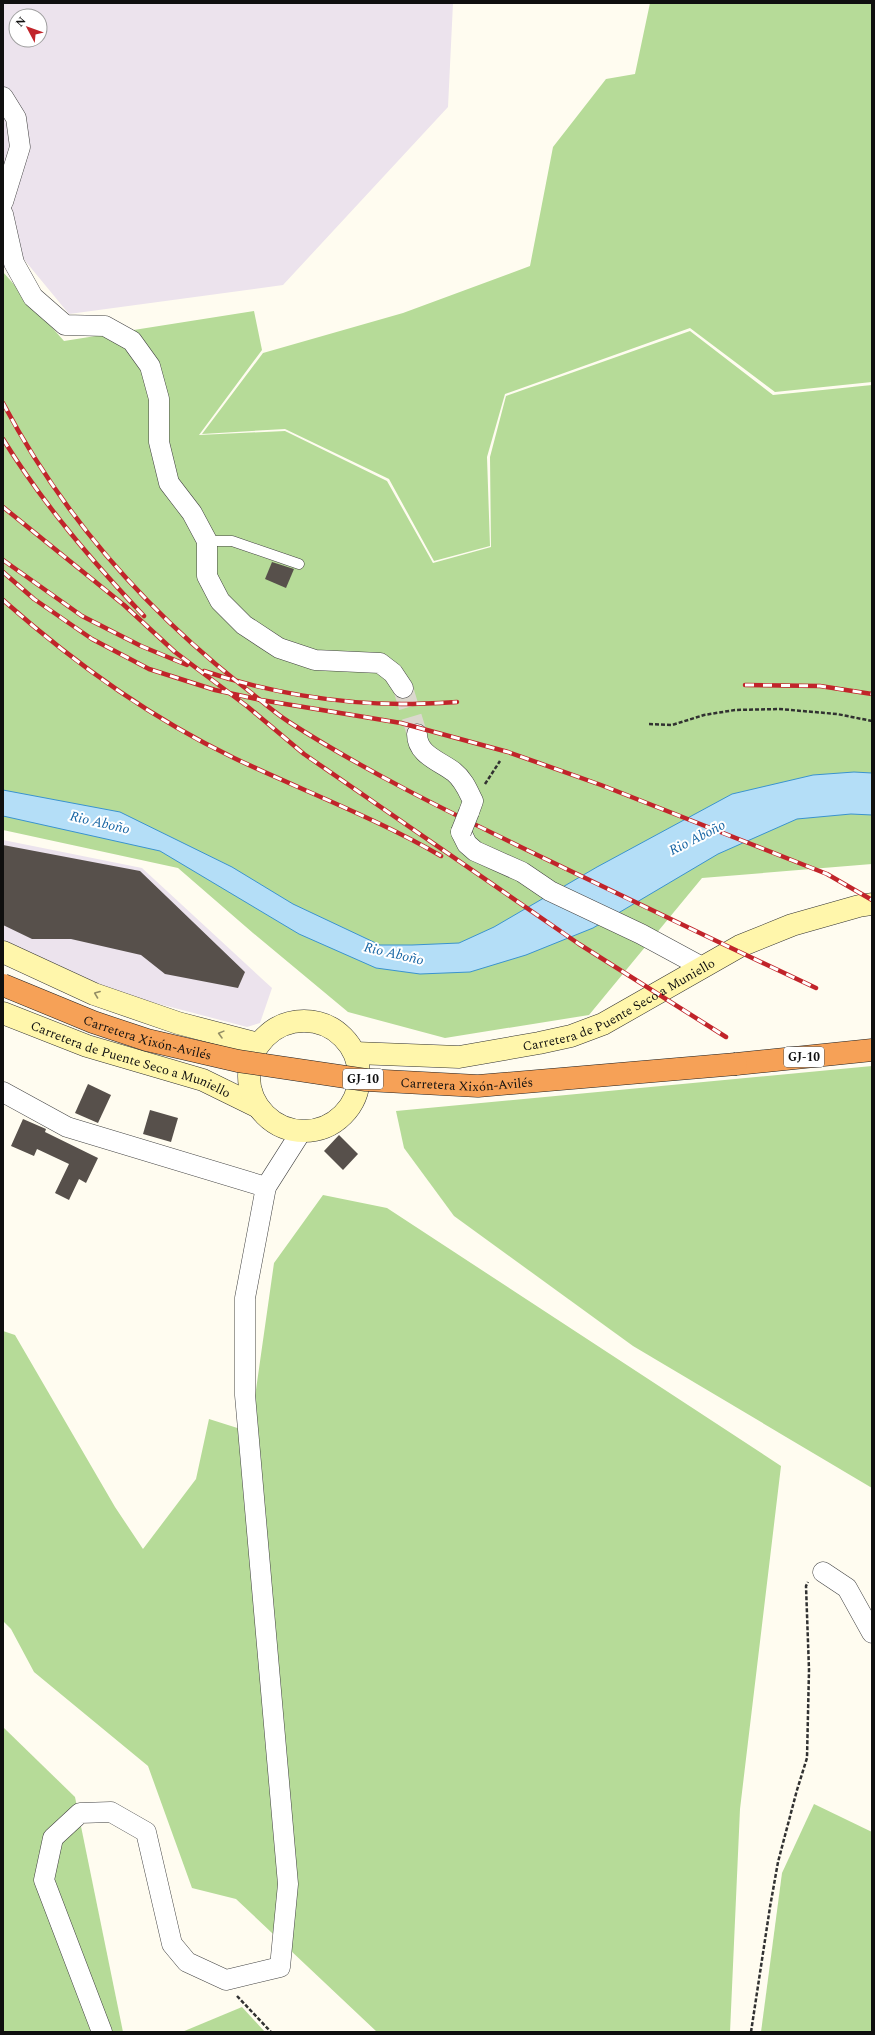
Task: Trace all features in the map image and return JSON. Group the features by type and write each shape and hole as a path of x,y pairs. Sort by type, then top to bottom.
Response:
{"highway":[{"name":"Carretera Xixón-Avilés","path":"3,985 93,1022 147,1040 238,1061 366,1080 478,1086 736,1064 872,1050"}],"street":[{"path":"3,97 16,118 20,147 3,202"},
{"path":"3,214 14,263 33,297 65,325 105,326 132,342 150,366 159,399 159,442 169,484 192,513 207,541 206,576 220,601 244,625 279,648 315,660 380,663 393,673 403,688"},
{"path":"417,734 417,743 422,750 431,758 455,773 466,786 471,807 460,832 467,844 475,851 522,872 550,891 641,934 702,967"},
{"name":"Carretera de Puente Seco a Muniello","path":"355,1053 459,1057 571,1036 603,1024 740,946 792,925 859,906 872,904"},
{"path":"3,952 94,994 178,1023 258,1044"},
{"name":"Carretera de Puente Seco a Muniello","path":"3,1013 87,1046 203,1080 258,1107"},
{"path":"298,1020 321,1023 342,1034 355,1053 360,1071 358,1090 350,1108 337,1121 320,1130 301,1132 284,1128 269,1120 258,1107 251,1092 248,1076 251,1059 258,1044 276,1028 298,1020"},
{"path":"3,1092 67,1127 266,1187"},
{"path":"102,2032 44,1880 53,1838 80,1813 111,1812 146,1832 172,1944 187,1962 226,1980 280,1967 288,1884 245,1395 245,1298 266,1187 301,1132"},
{"path":"823,1572 847,1588 872,1633"}],"lane":[{"path":"207,541 232,541 299,564"}],"path":[{"path":"649,724 672,724 704,715 735,710 779,709 837,714 872,721"},
{"path":"471,807 500,761"},
{"path":"751,2032 778,1862 797,1790 808,1758 809,1670 806,1586 814,1570 823,1572"},
{"path":"226,1980 234,1992 271,2032"}],"shaded area":[{"path":"3,3 453,3 448,107 283,285 69,314 3,234"},
{"path":"3,840 142,868 272,988 260,1023 247,1027 121,994 3,940"}],"green space":[{"path":"650,3 872,3 872,382 775,392 690,328 505,394 487,457 490,546 434,561 389,479 285,429 202,434 263,353 403,313 530,266 553,147 606,79 635,74"},
{"path":"3,272 64,341 254,311 262,350 199,435 285,431 387,481 433,563 491,547 490,457 506,396 690,331 773,395 872,385 872,864 702,878 589,1015 445,1038 348,1012 178,868 3,830"},
{"path":"872,1066 872,1488 633,1346 454,1216 404,1148 396,1111"},
{"path":"323,1195 387,1208 781,1466 740,1809 730,2032 377,2032 236,1899 192,1888 148,1766 34,1672 11,1629 3,1621 3,1331 15,1335 115,1507 143,1549 196,1479 209,1419 250,1432 274,1263"},
{"path":"3,1727 75,1797 123,2032 3,2032"},
{"path":"814,1804 872,1832 872,2032 761,2032 782,1873"},
{"path":"242,2007 265,2032 182,2032"}],"water":[{"name":"Rio Aboño","path":"854,772 872,773 872,815 851,814 797,819 718,854 593,928 526,955 470,972 420,974 376,968 299,934 160,851 3,816 3,790 120,812 232,867 293,904 380,945 459,943 494,927 597,867 732,794 813,775"}],"building":[{"path":"272,562 294,569 286,588 265,579"},
{"path":"3,845 140,871 245,972 238,988 165,974 141,955 71,939 32,939 3,925"},
{"path":"88,1084 111,1095 98,1123 75,1113"},
{"path":"150,1110 178,1118 171,1142 143,1134"},
{"path":"23,1119 46,1129 45,1132 98,1158 86,1183 79,1179 69,1200 55,1193 69,1164 37,1149 34,1156 11,1146"},
{"path":"339,1135 358,1154 343,1170 324,1151"}],"tunnel":[{"path":"403,688 417,734"}],"railway":[{"path":"3,403 51,482 78,520 107,556 170,623 204,654 283,718 347,757 437,806 816,988"},
{"path":"3,439 18,463 51,509 87,553 144,616"},
{"path":"3,507 124,605 175,652 248,707 304,754 579,944 726,1037"},
{"path":"3,560 82,616 141,646 187,665"},
{"path":"3,572 34,599 92,639 149,669 215,690 261,700 401,723 508,752 601,785 827,874 872,900"},
{"path":"3,600 84,666 113,687 172,725 234,758 390,829 441,856"},
{"path":"204,671 277,691 327,699 352,702 402,704 457,702"},
{"path":"745,685 820,686 872,694"}]}
